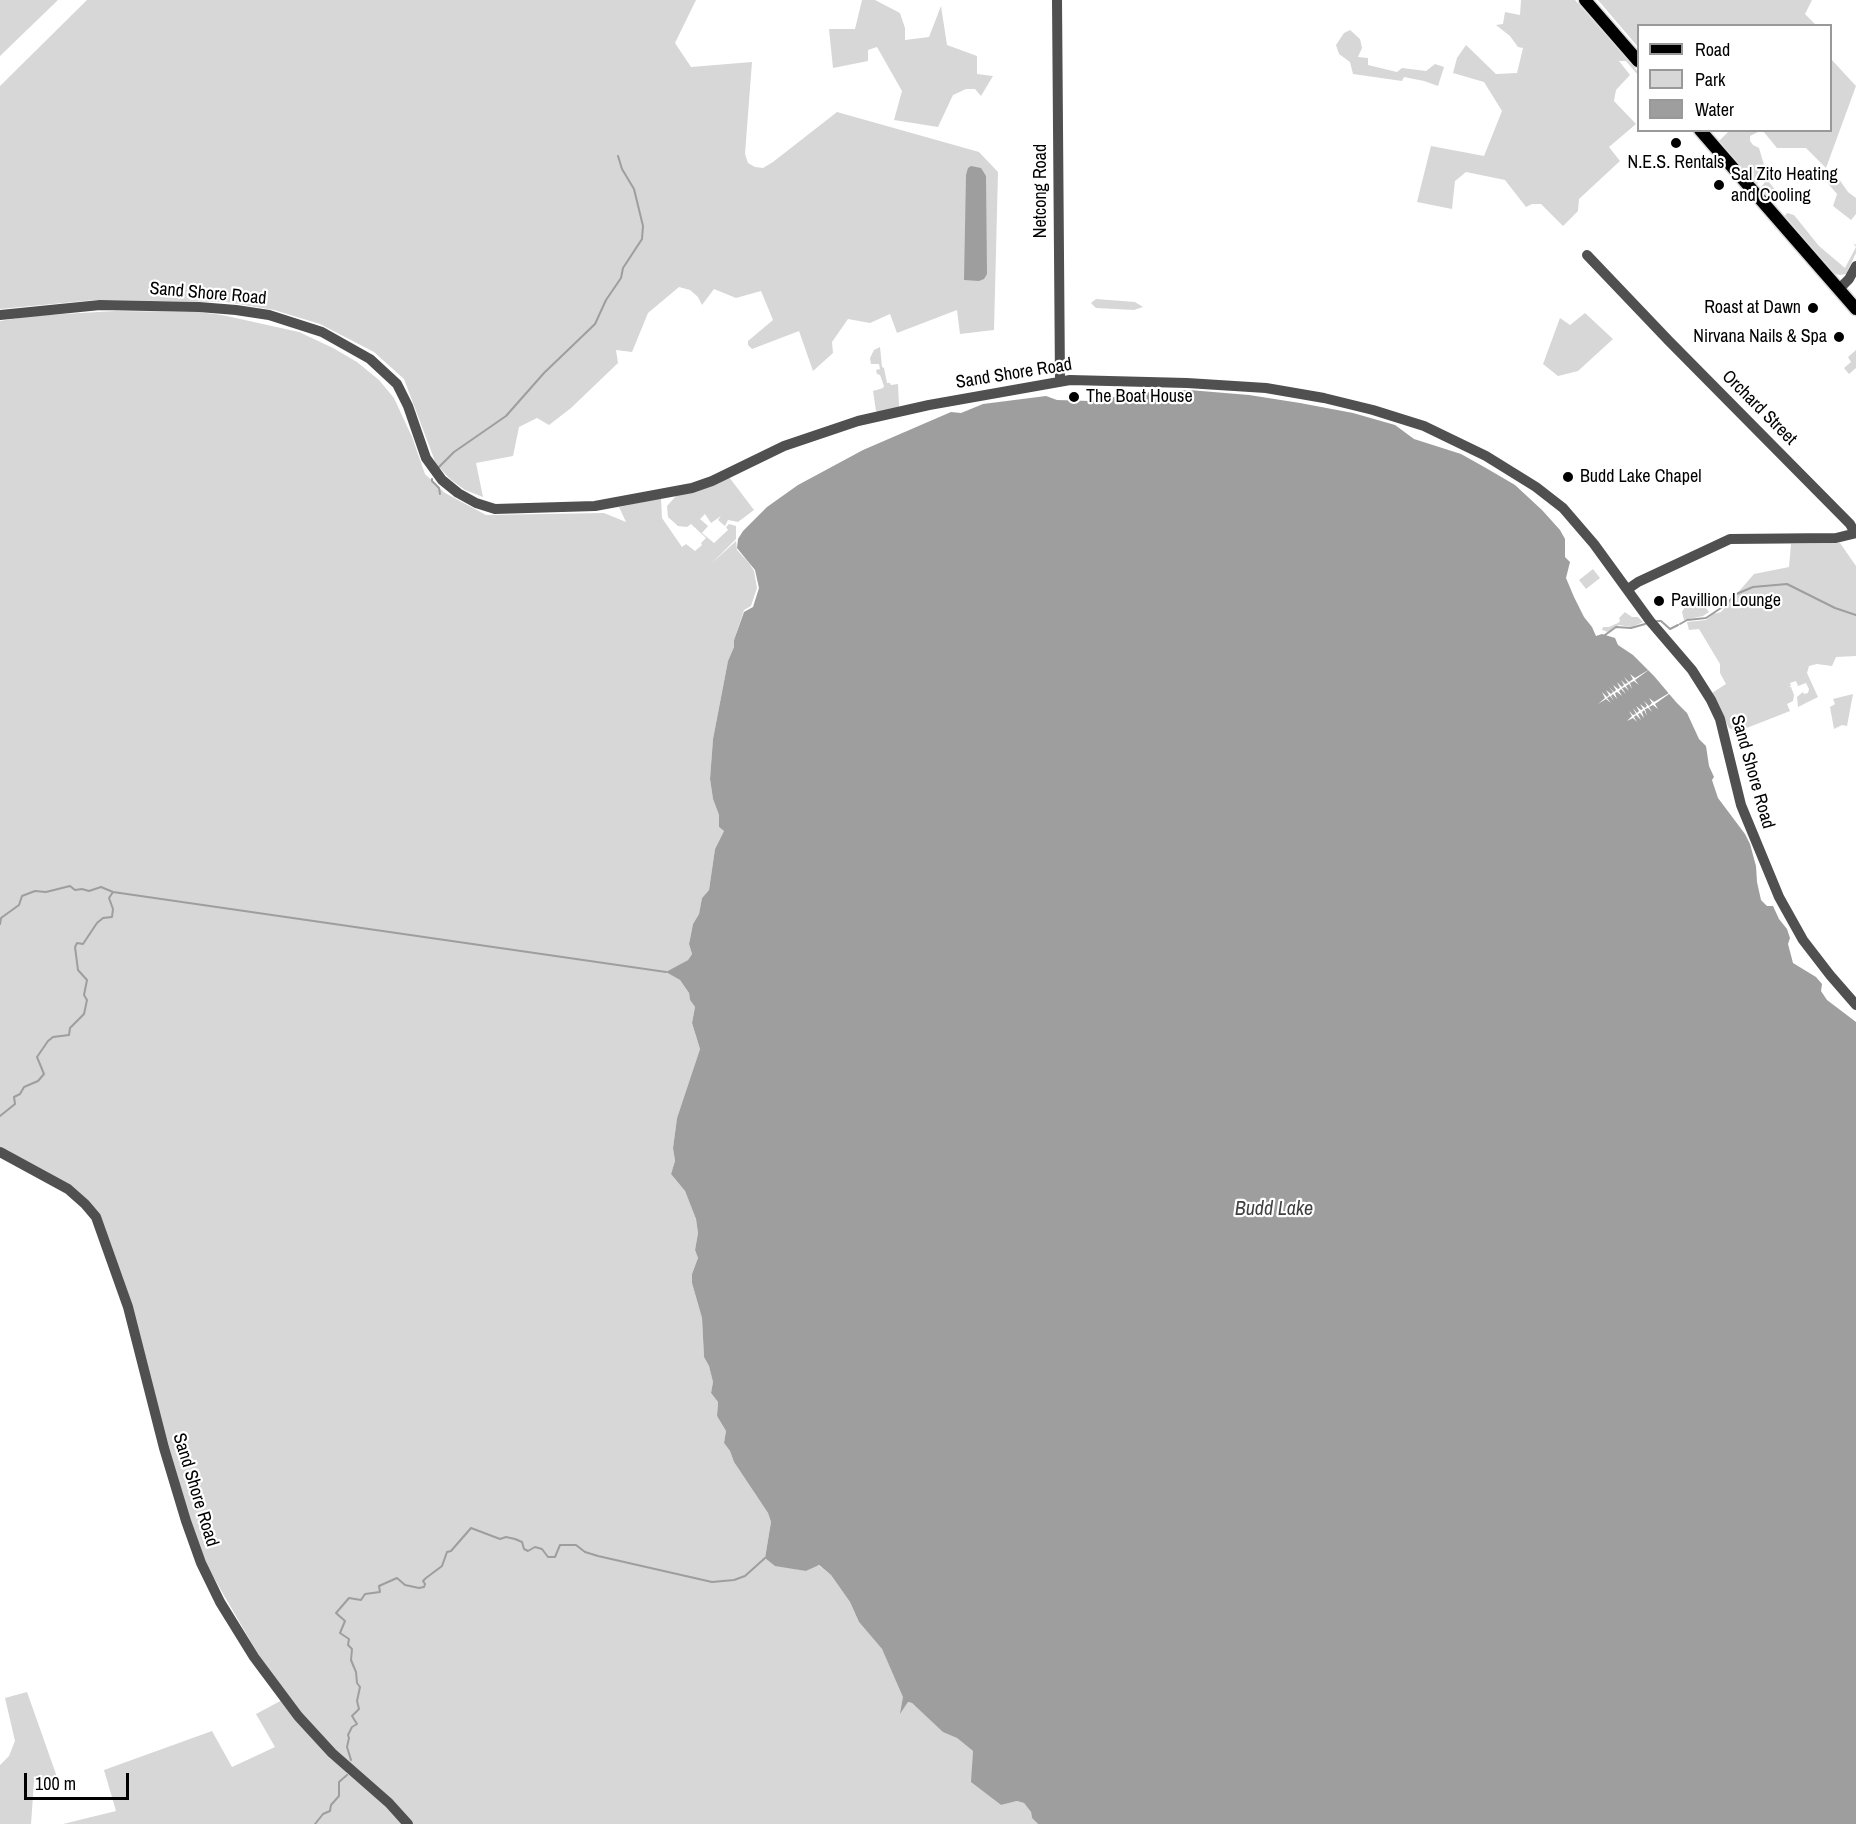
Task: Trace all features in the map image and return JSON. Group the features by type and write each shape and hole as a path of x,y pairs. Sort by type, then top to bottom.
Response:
{"main road":[{"path":"1585,0 1637,60"},
{"path":"1702,132 1856,309"}],"street":[{"name":"Netcong Road","path":"1057,0 1060,381"},
{"name":"Orchard Street","path":"1587,255 1851,524 1855,533"},
{"path":"1839,289 1849,279 1856,266"},
{"name":"Sand Shore Road","path":"0,315 100,305 199,308 269,315 322,332 365,355 396,384 408,406 426,458 442,480 458,493 476,503 504,509 595,506 692,488 712,481 768,453 826,430 874,417 1060,381 1187,383 1266,388 1324,398 1424,426 1480,453 1552,499 1583,530 1651,621 1692,670 1717,711 1724,729 1741,805 1767,872 1788,915 1821,965 1856,1005"},
{"path":"1628,589 1730,539 1836,538 1855,533"},
{"name":"Sand Shore Road","path":"0,1152 68,1189 96,1217 128,1307 170,1472 190,1535 206,1574 240,1636 286,1701 311,1731 392,1806 408,1824"}],"green space":[{"path":"0,0 58,0 0,56"},
{"path":"87,0 696,0 675,43 691,67 752,62 745,154 748,163 755,167 763,168 773,162 837,112 979,152 998,172 994,330 960,334 957,310 897,333 890,314 870,323 848,319 832,342 833,353 813,371 799,331 752,349 748,345 748,341 773,320 761,291 736,298 714,289 702,305 698,297 690,290 679,287 648,313 632,352 616,350 618,363 571,408 549,425 537,418 519,427 513,456 476,463 483,497 465,490 450,479 436,464 404,379 374,352 320,324 274,310 227,302 95,300 0,309 0,86"},
{"path":"862,0 875,0 900,13 905,28 905,40 929,37 941,6 947,45 977,56 977,74 993,76 981,96 975,89 966,89 953,95 938,127 894,120 902,91 877,47 868,50 868,61 833,68 829,29 855,29"},
{"path":"1521,0 1575,0 1637,71 1637,74 1626,61 1619,61 1630,75 1616,90 1614,101 1636,124 1609,147 1620,161 1579,199 1578,211 1563,226 1541,204 1526,207 1505,180 1466,172 1455,181 1452,209 1417,202 1431,146 1484,156 1502,111 1484,82 1453,73 1457,58 1466,45 1496,74 1517,73 1523,48 1518,47 1510,36 1496,25 1503,24 1505,12 1520,15"},
{"path":"1598,0 1812,0 1805,14 1815,24 1637,24 1637,46"},
{"path":"1350,30 1360,39 1362,48 1358,57 1368,58 1368,65 1397,72 1402,68 1426,71 1435,64 1444,67 1438,86 1404,77 1402,81 1353,74 1350,62 1339,54 1336,45 1344,33"},
{"path":"1832,60 1856,86 1826,168 1806,148 1777,148 1764,132 1832,132"},
{"path":"1728,132 1758,132 1750,136 1753,145 1759,148 1764,165 1760,169 1763,175 1757,184 1719,141"},
{"path":"1828,176 1839,179 1848,192 1856,198 1856,214 1851,220 1833,206 1837,194 1825,180"},
{"path":"1767,180 1778,193 1774,202 1760,188"},
{"path":"1787,213 1794,215 1819,246 1845,268 1856,247 1856,253 1846,274 1835,274 1785,216"},
{"path":"1096,299 1135,302 1143,307 1134,310 1096,308 1091,303"},
{"path":"115,311 198,312 222,315 299,332 333,348 357,362 379,380 394,398 412,437 425,474 445,493 486,515 604,513 626,522 619,507 661,498 662,518 682,547 686,544 695,551 706,538 691,524 687,527 678,526 668,517 667,506 676,496 729,477 754,510 738,522 728,520 725,526 718,520 721,516 711,523 705,514 700,519 708,526 702,533 714,543 728,530 726,527 729,524 736,526 736,539 711,564 736,541 737,550 754,571 757,588 751,606 744,610 734,640 713,739 710,779 713,799 719,815 719,827 724,831 715,849 709,890 702,898 699,914 693,924 689,944 692,954 688,960 667,972 680,980 695,1007 692,1023 700,1049 677,1118 673,1148 675,1161 671,1174 685,1191 696,1219 698,1233 695,1250 698,1258 692,1274 692,1283 702,1318 704,1357 713,1382 711,1393 718,1402 717,1416 726,1431 724,1443 768,1513 771,1522 765,1558 787,1567 806,1571 818,1565 831,1575 850,1602 859,1622 882,1649 904,1697 901,1712 908,1702 912,1703 943,1731 957,1738 973,1751 972,1782 1001,1805 1017,1801 1024,1803 1038,1824 63,1824 116,1811 104,1770 212,1731 232,1767 275,1747 256,1714 284,1699 196,1547 97,1218 63,1184 0,1151 0,321 31,316"},
{"path":"1585,313 1613,339 1578,371 1558,376 1543,364 1560,318 1570,325"},
{"path":"880,347 882,367 887,383 898,384 899,408 879,412 876,411 873,391 884,386 876,370 880,369 879,364 871,364 870,358 874,350"},
{"path":"1856,350 1856,368 1849,374 1844,368 1851,362 1848,357"},
{"path":"1840,543 1856,566 1856,656 1836,657 1832,666 1817,664 1809,666 1807,673 1818,697 1798,707 1797,697 1803,692 1808,693 1809,689 1806,683 1798,686 1796,681 1790,683 1791,686 1788,687 1791,687 1794,695 1793,701 1787,704 1790,711 1739,731 1729,728 1712,693 1726,684 1720,673 1720,664 1699,629 1689,630 1687,622 1706,620 1713,614 1721,612 1754,574 1789,567 1791,544"},
{"path":"1593,569 1600,578 1586,589 1579,580"},
{"path":"1689,599 1702,603 1709,612 1703,616 1684,620 1682,612"},
{"path":"1625,612 1632,617 1638,617 1643,622 1632,627 1619,625 1608,632 1602,630 1603,627 1618,623 1619,618"},
{"path":"1853,694 1847,726 1842,725 1834,729 1830,707 1835,704 1833,699"},
{"path":"27,1692 57,1777 34,1782 31,1824 0,1824 0,1765 9,1756 15,1741 5,1698"}],"water":[{"path":"971,166 981,168 986,176 987,274 979,281 964,280 966,175"},
{"name":"Budd Lake","path":"1189,390 1249,395 1300,403 1353,413 1395,425 1414,439 1461,454 1486,468 1515,485 1542,510 1565,539 1565,557 1570,562 1566,578 1584,617 1596,636 1602,634 1615,638 1618,645 1633,655 1654,676 1687,713 1699,739 1706,746 1718,798 1750,844 1761,900 1767,906 1773,906 1787,929 1793,963 1816,977 1822,984 1821,991 1827,1000 1856,1022 1856,1824 1038,1824 1024,1803 1017,1801 1001,1805 971,1782 973,1751 957,1738 943,1732 912,1703 908,1702 900,1714 903,1697 882,1649 859,1622 850,1602 831,1575 819,1565 806,1571 775,1566 765,1558 771,1522 768,1513 724,1443 726,1431 717,1416 718,1402 711,1393 713,1382 704,1357 702,1318 692,1283 692,1274 698,1258 695,1250 698,1233 696,1219 685,1191 671,1174 675,1161 673,1148 677,1118 700,1049 692,1023 695,1007 690,1000 689,993 680,980 666,972 688,960 692,954 689,944 693,924 699,914 702,898 709,890 715,849 724,831 719,827 719,815 713,799 710,779 713,739 734,640 744,612 753,607 759,588 755,570 737,548 738,539 767,507 798,485 863,450 951,412 961,413 983,404 1046,396 1057,400 1090,401 1139,393"}],"pier":[{"path":"1650,669 1635,680 1639,685 1634,681 1630,683 1632,689 1629,684 1626,686 1629,691 1625,687 1622,688 1626,694 1621,689 1619,691 1622,696 1617,692 1615,693 1617,699 1613,694 1611,696 1614,701 1610,696 1607,698 1611,703 1606,699 1598,704 1605,698 1602,692 1607,697 1609,695 1606,690 1611,694 1613,692 1609,687 1614,692 1616,690 1613,685 1620,688 1617,682 1622,687 1624,685 1621,680 1625,684 1628,683 1624,677 1629,682 1633,679 1630,674 1635,678"},
{"path":"1669,690 1674,695 1669,694 1655,704 1658,709 1653,705 1649,707 1652,712 1648,708 1645,709 1647,716 1644,710 1642,712 1644,718 1640,713 1638,714 1641,720 1636,715 1634,717 1637,722 1633,718 1627,721 1632,716 1629,711 1633,715 1636,714 1633,708 1637,713 1639,711 1636,706 1641,710 1643,709 1640,704 1645,708 1647,706 1644,701 1649,706 1652,703 1649,698 1654,702 1669,693"}],"waterway":[{"path":"438,468 454,452 506,416 544,373 595,324 606,300 621,278 623,268 642,239 643,226 634,189 622,169 618,156"},
{"path":"432,479 439,488 440,494"},
{"path":"1680,624 1687,620 1706,618 1727,604 1734,595 1753,587 1787,584 1835,608 1856,615"},
{"path":"1657,621 1661,621 1670,629 1678,625"},
{"path":"1605,635 1616,627 1631,628 1645,624"},
{"path":"0,924 1,918 19,905 22,896 35,891 46,892 70,886 75,890 89,891 101,887 113,892 666,972"},
{"path":"0,1116 15,1104 14,1097 20,1094 24,1087 38,1081 44,1074 37,1057 48,1041 53,1037 69,1035 70,1028 84,1014 87,980 78,970 75,947 77,943 83,944 103,918 112,917 113,909 109,898 113,892"},
{"path":"351,1760 347,1747 348,1735 352,1727 357,1724 352,1716 359,1709 357,1701 360,1687 351,1660 352,1649 348,1645 349,1639 340,1633 345,1621 336,1613 349,1598 361,1600 365,1594 380,1592 379,1586 397,1578 405,1585 424,1587 423,1581 442,1566 447,1552 451,1551 471,1528 500,1539 506,1537 515,1539 522,1542 524,1549 528,1551 535,1547 542,1549 548,1557 555,1557 560,1545 576,1545 585,1552 598,1556 712,1582 734,1580 745,1576 765,1558"},
{"path":"315,1824 323,1814 330,1811 331,1805 339,1796 339,1782 347,1775"}],"place":[{"name":"N.E.S. Rentals","path":"1676,143"},
{"name":"Sal Zito Heating and Cooling","path":"1719,185"},
{"name":"Roast at Dawn","path":"1813,308"},
{"name":"Nirvana Nails & Spa","path":"1839,337"},
{"name":"The Boat House","path":"1074,397"},
{"name":"Budd Lake Chapel","path":"1568,477"},
{"name":"Pavillion Lounge","path":"1659,601"}]}
